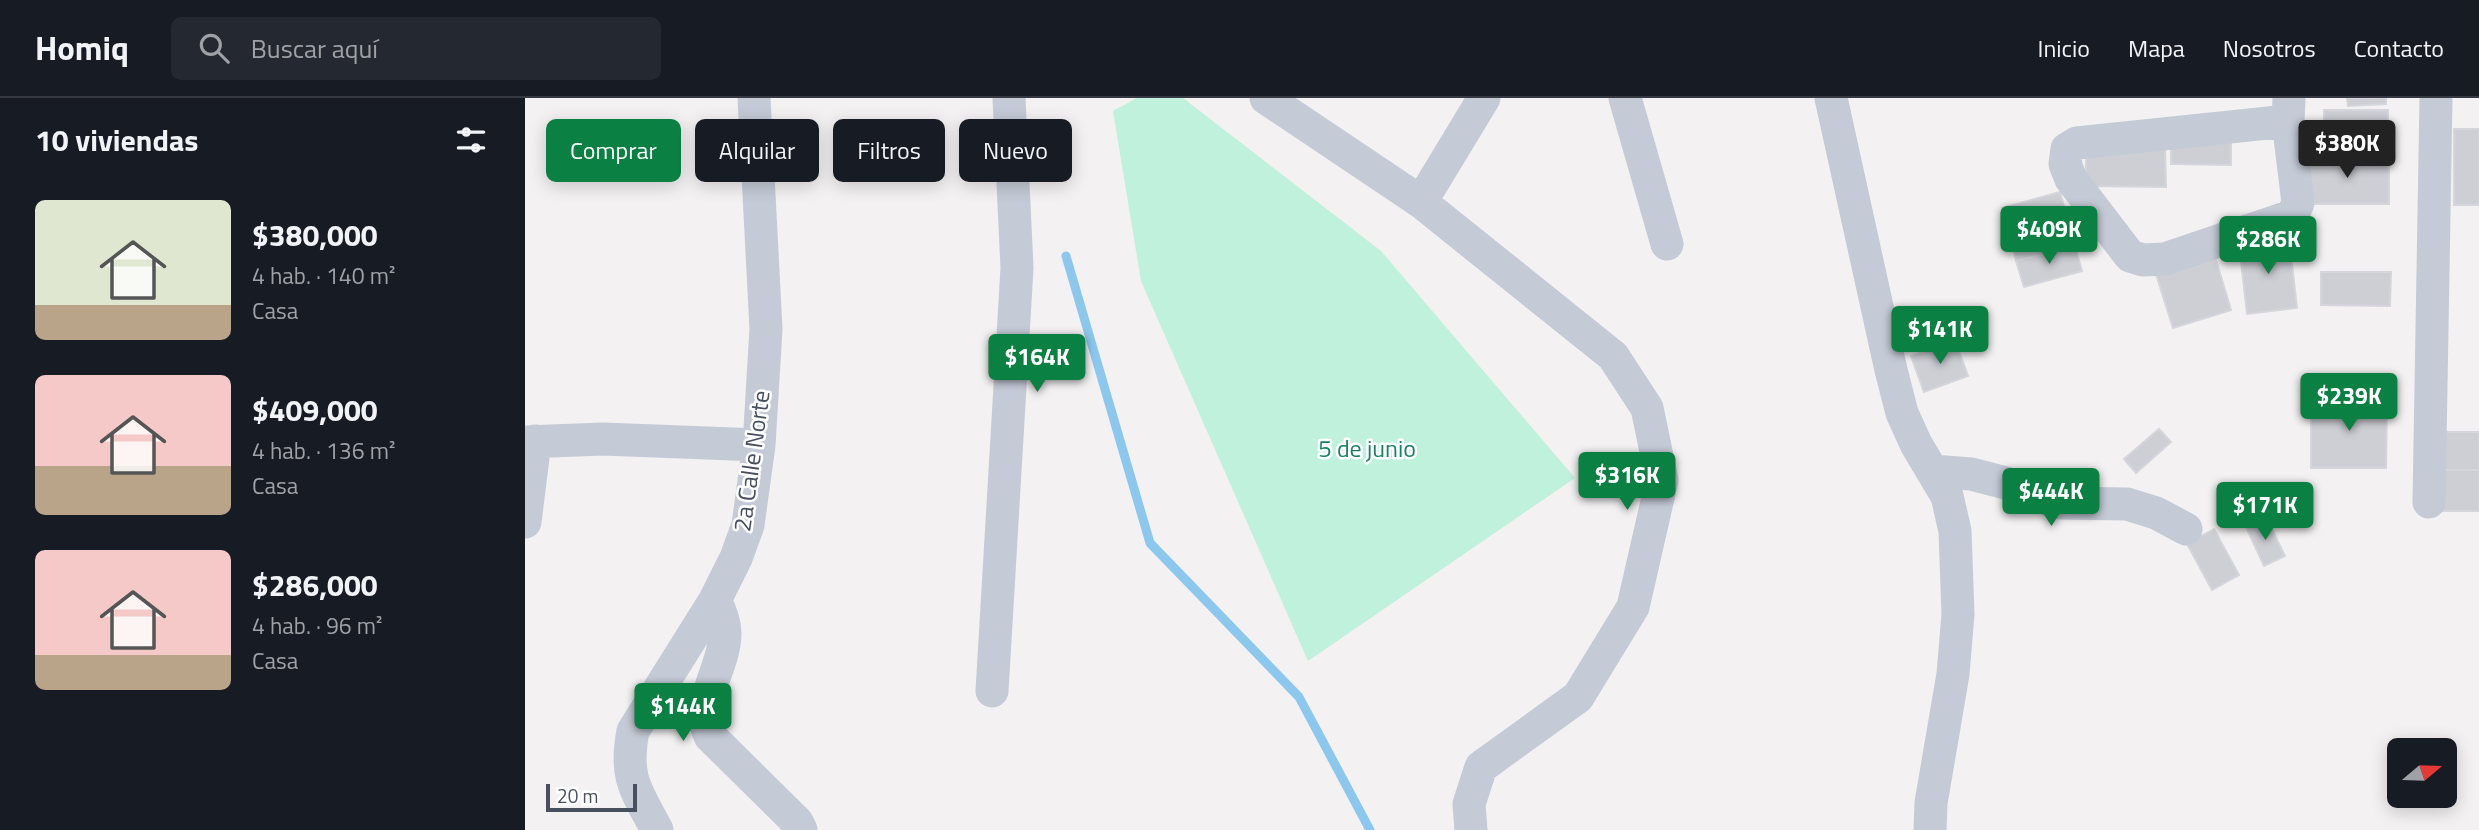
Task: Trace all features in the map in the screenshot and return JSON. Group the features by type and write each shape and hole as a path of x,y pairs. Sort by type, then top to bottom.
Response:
{"street":[{"name":"2a Calle Norte","path":"657,830 632,782 629,752 633,731 715,600 736,558 748,525 759,445 766,330 754,98"},
{"path":"992,691 1017,268 1009,98"},
{"path":"1266,98 1421,202 1613,356 1647,408 1662,480 1633,607 1578,697 1481,767 1469,804 1471,830"},
{"path":"1421,202 1484,98"},
{"path":"1625,98 1667,244"},
{"path":"1831,98 1899,402 1916,444 1947,496 1953,514 1958,614 1953,674 1931,803 1930,830"},
{"path":"2429,502 2436,98"},
{"path":"2289,109 2298,203 2294,212 2288,217 2165,260 2143,260 2130,256 2071,179 2065,164 2067,149 2077,143 2289,109"},
{"path":"525,522 530,441 603,439 759,445"},
{"path":"1932,471 1971,474 2006,483 2061,503 2127,505 2156,513 2186,529"},
{"path":"715,600 723,618 725,632 720,660 706,703 705,724 710,736 797,822 801,830"}],"green space":[{"name":"5 de junio","path":"1137,98 1183,98 1381,251 1575,478 1308,661 1141,281 1113,111"}],"building":[{"path":"2347,98 2386,98 2386,104 2348,106"},
{"path":"2324,110 2388,110 2388,150 2324,150"},
{"path":"2454,129 2479,129 2479,205 2454,205"},
{"path":"2171,133 2231,133 2231,165 2171,164"},
{"path":"2086,147 2165,147 2166,187 2086,186"},
{"path":"2304,156 2389,156 2389,204 2304,204"},
{"path":"2060,192 2071,231 2013,247 2002,208"},
{"path":"2071,231 2075,246 2016,261 2013,247"},
{"path":"2289,238 2297,308 2247,314 2239,244"},
{"path":"2075,246 2082,271 2024,287 2016,261"},
{"path":"2214,253 2231,310 2173,328 2155,271"},
{"path":"2321,272 2391,272 2390,306 2321,305"},
{"path":"1955,340 1968,376 1924,392 1911,356"},
{"path":"2311,399 2387,399 2386,468 2311,468"},
{"path":"2159,429 2171,442 2136,473 2124,459"},
{"path":"2434,432 2479,432 2479,470 2434,470"},
{"path":"2434,470 2479,470 2479,511 2434,511"},
{"path":"2266,517 2285,556 2264,566 2246,527"},
{"path":"2214,529 2239,575 2212,590 2187,544"}],"waterway":[{"path":"1066,256 1150,543 1299,697 1370,830"}]}
